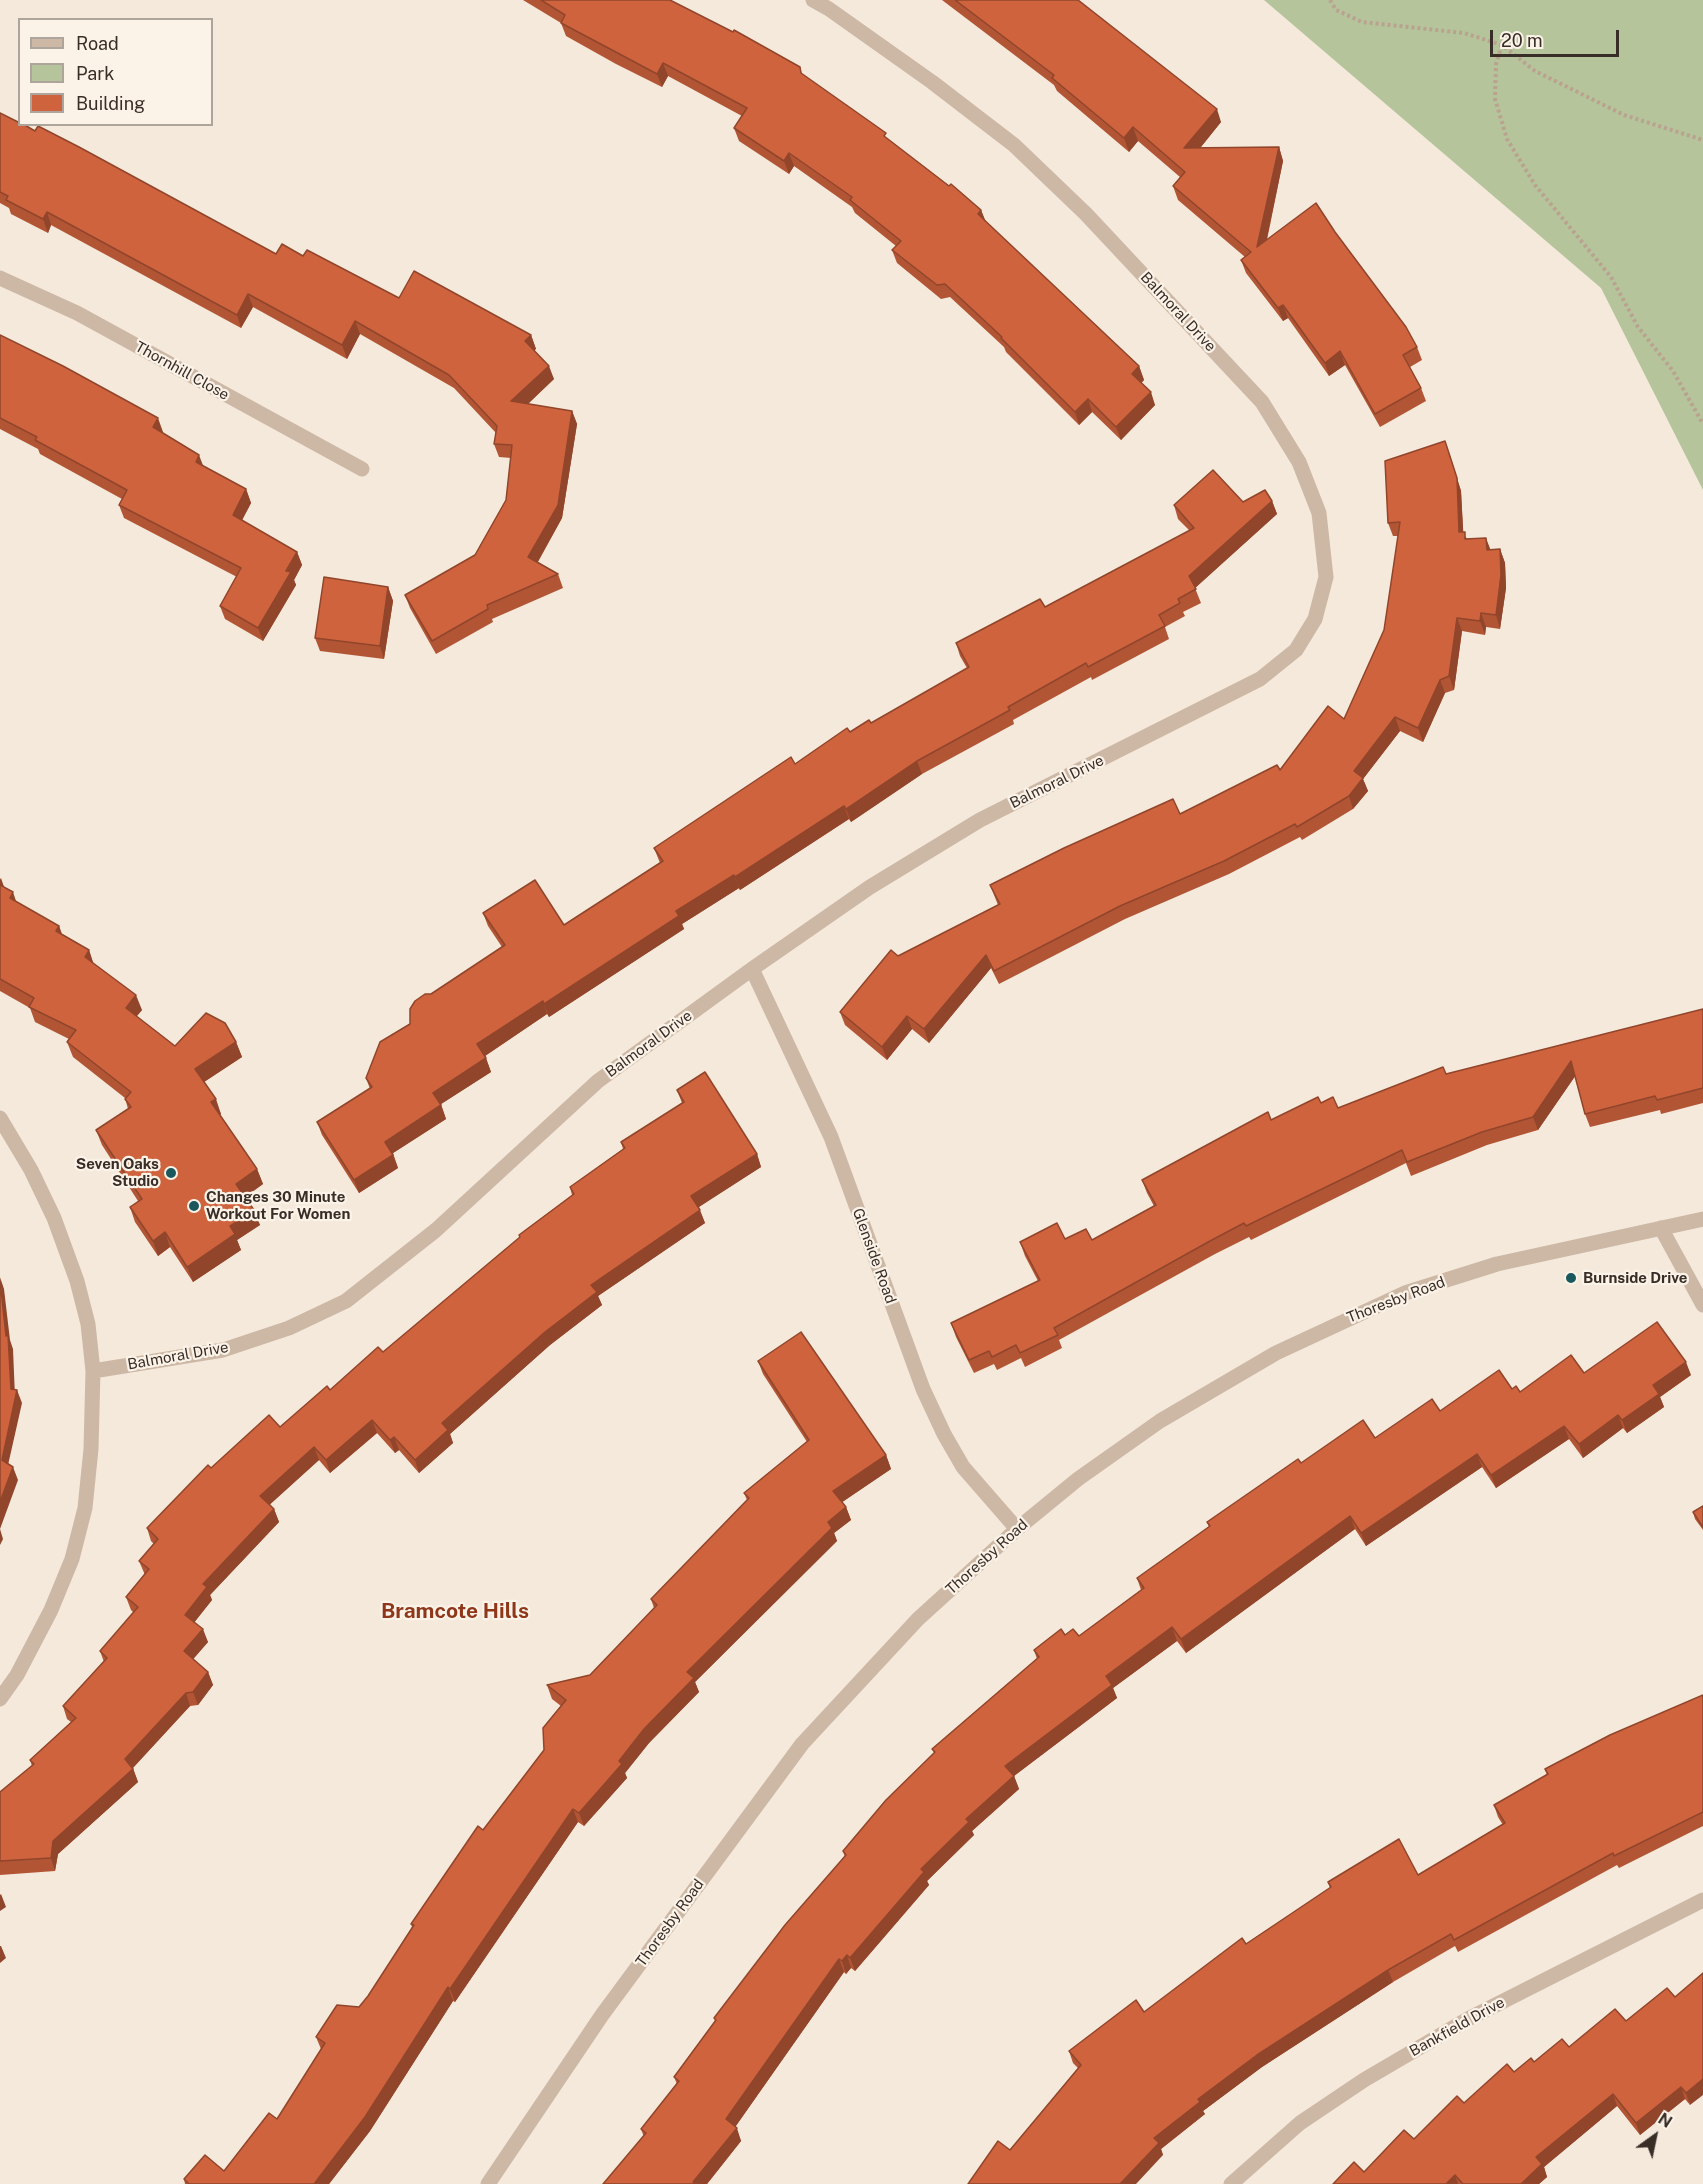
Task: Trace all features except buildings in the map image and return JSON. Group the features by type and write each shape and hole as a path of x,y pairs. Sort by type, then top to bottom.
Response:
{"street":[{"name":"Balmoral Drive","path":"93,1371 223,1350 289,1328 346,1300 436,1230 598,1081 752,969 870,887 980,820 1260,679 1296,650 1315,619 1326,577 1319,513 1299,462 1262,402 1086,214 1014,145 904,62 813,0"},
{"name":"Thornhill Close","path":"0,278 77,313 362,469"},
{"name":"Glenside Road","path":"752,969 831,1137 923,1389 944,1434 963,1467 1017,1529"},
{"path":"0,1118 31,1170 54,1218 77,1281 88,1324 93,1371 88,1484 72,1559 46,1619 17,1675 0,1699"},
{"name":"Thoresby Road","path":"488,2184 602,2015 802,1744 918,1619 1017,1529 1078,1479 1160,1421 1276,1353 1405,1293 1497,1264 1703,1219"},
{"path":"1661,1228 1703,1305"},
{"name":"Bankfield Drive","path":"1231,2184 1300,2123 1364,2080 1468,2019 1703,1900"}],"path":[{"path":"1330,0 1336,10 1362,22 1464,33 1502,45 1535,71 1624,115 1703,140"},
{"path":"1502,45 1496,64 1496,99 1507,139 1535,185 1611,277 1638,327 1672,372 1703,424"}],"green space":[{"path":"1264,0 1703,0 1703,490 1601,288"}],"place":[{"name":"Seven Oaks Studio","path":"171,1173"},
{"name":"Changes 30 Minute Workout For Women","path":"194,1206"},
{"name":"Burnside Drive","path":"1571,1278"}],"district":[{"name":"Bramcote Hills","path":"455,1612"}]}
